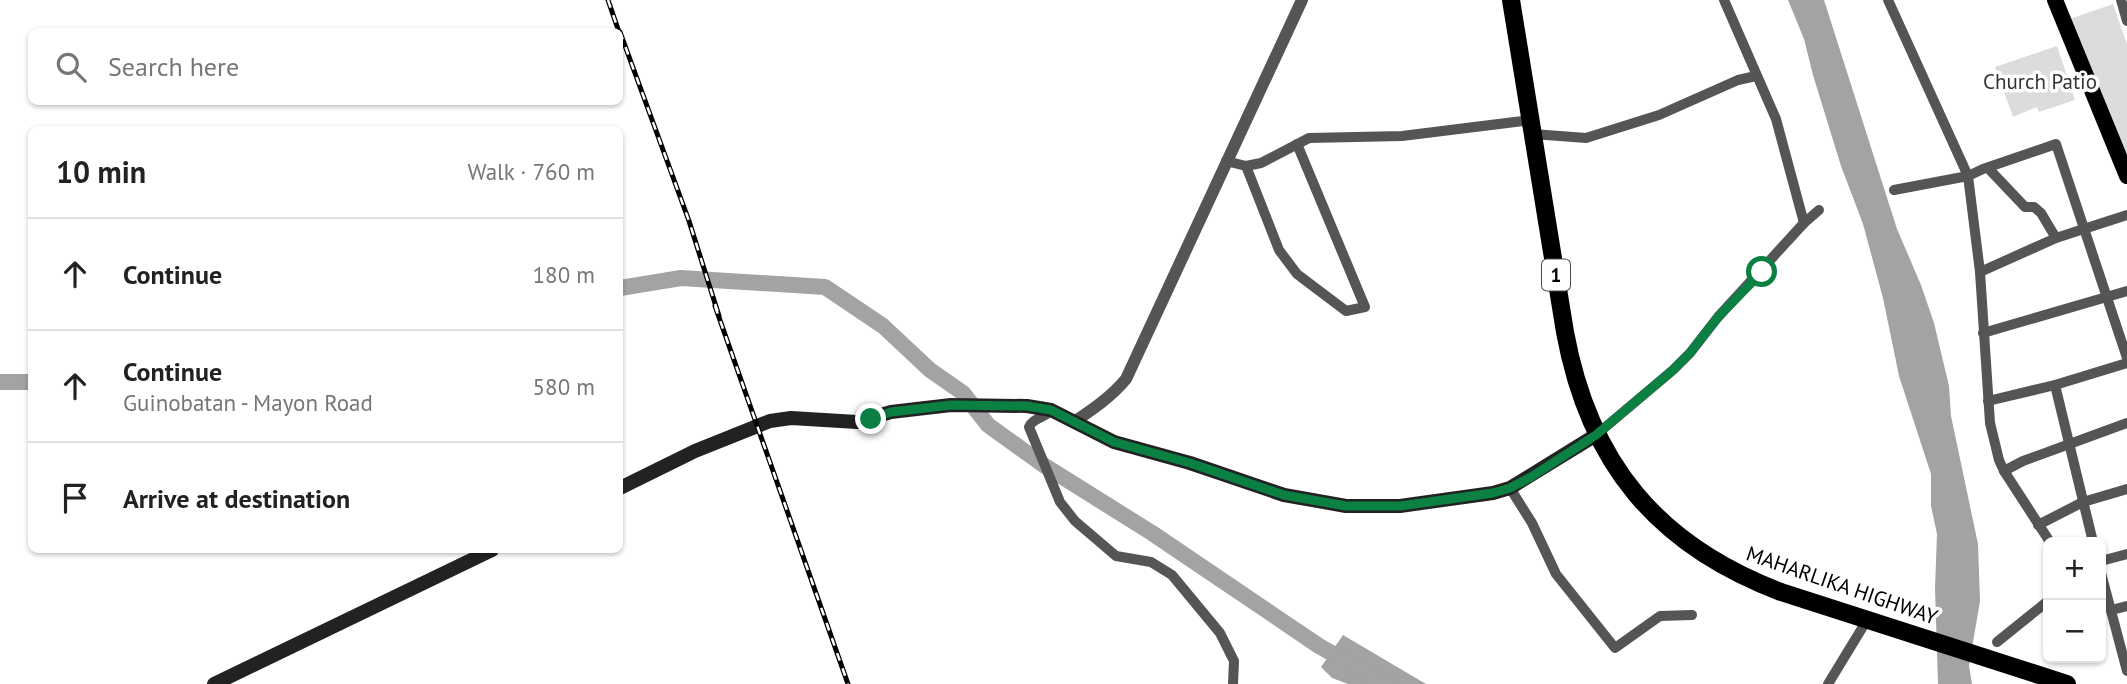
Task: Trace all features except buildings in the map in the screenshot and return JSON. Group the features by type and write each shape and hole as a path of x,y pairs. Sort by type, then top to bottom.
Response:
{"highway":[{"name":"MAHARLIKA HIGHWAY","path":"1511,0 1569,355 1596,435 1638,498 1664,524 1702,553 1763,585 2067,684"}],"main road":[{"path":"2055,0 2127,176"},
{"path":"623,487 695,451 771,421 792,418 857,422 891,412 951,405 1027,406 1051,410 1114,442 1190,463 1284,495 1346,506 1400,506 1493,493 1510,488 1596,435"},
{"path":"214,684 486,553"}],"street":[{"path":"1074,422 1116,391 1126,379 1302,0"},
{"path":"1724,0 1776,119 1804,223"},
{"path":"1888,0 1968,176 1980,272 1988,401 1995,445 2004,471 2046,537"},
{"path":"2121,0 2127,20"},
{"path":"1226,161 1246,166 1261,163 1309,138 1402,136 1532,127 1586,138 1659,115 1738,80 1756,76"},
{"path":"1246,166 1279,250 1297,274 1346,311 1364,307 1297,144"},
{"path":"1894,190 1968,176 2056,144 2127,360 2055,385 1988,401"},
{"path":"1988,168 2025,207 2034,206 2041,213 2056,238"},
{"path":"1596,435 1690,353 1718,317 1819,210"},
{"path":"1980,272 2056,238 2127,215"},
{"path":"1983,333 2127,291"},
{"path":"2055,385 2092,537"},
{"path":"1051,410 1029,427 1060,502 1075,521 1116,556 1151,562 1172,575 1220,633 1234,661 1233,684"},
{"path":"2004,471 2127,423"},
{"path":"1510,488 1532,523 1556,574 1615,648 1660,615 1692,615"},
{"path":"2038,525 2083,502 2127,489"},
{"path":"2106,560 2127,554"},
{"path":"2106,592 2127,671"},
{"path":"1997,642 2043,605"},
{"path":"2111,610 2127,606"},
{"path":"1828,684 1867,620"}],"green space":[{"path":"2113,4 2127,44 2127,164 2070,19"},
{"name":"Church Patio","path":"2057,46 2075,100 2039,112 2037,107 2013,117 1995,67"}],"shaded area":[{"path":"1788,0 1824,0 1897,229 1934,323 1949,386 1951,416 1978,544 1980,601 1969,666 1972,684 1938,684 1935,589 1937,534 1931,506 1931,474 1899,376 1883,298 1863,224 1841,166 1804,39"},
{"path":"1343,635 1426,684 1348,684 1332,678 1321,667"}],"waterway":[{"path":"623,288 681,278 825,287 883,326 930,370 963,393 988,425 1045,466 1152,533 1319,646 1386,684"},
{"path":"0,382 28,382"}],"railway":[{"path":"608,0 618,28"},
{"path":"623,40 689,221 719,316"},
{"path":"715,306 848,684"}],"route":[{"path":"871,419 891,412 951,405 1027,406 1061,414 1114,442 1190,463 1284,495 1346,506 1400,506 1493,493 1531,477 1596,435 1673,370 1718,317 1762,272"}]}
